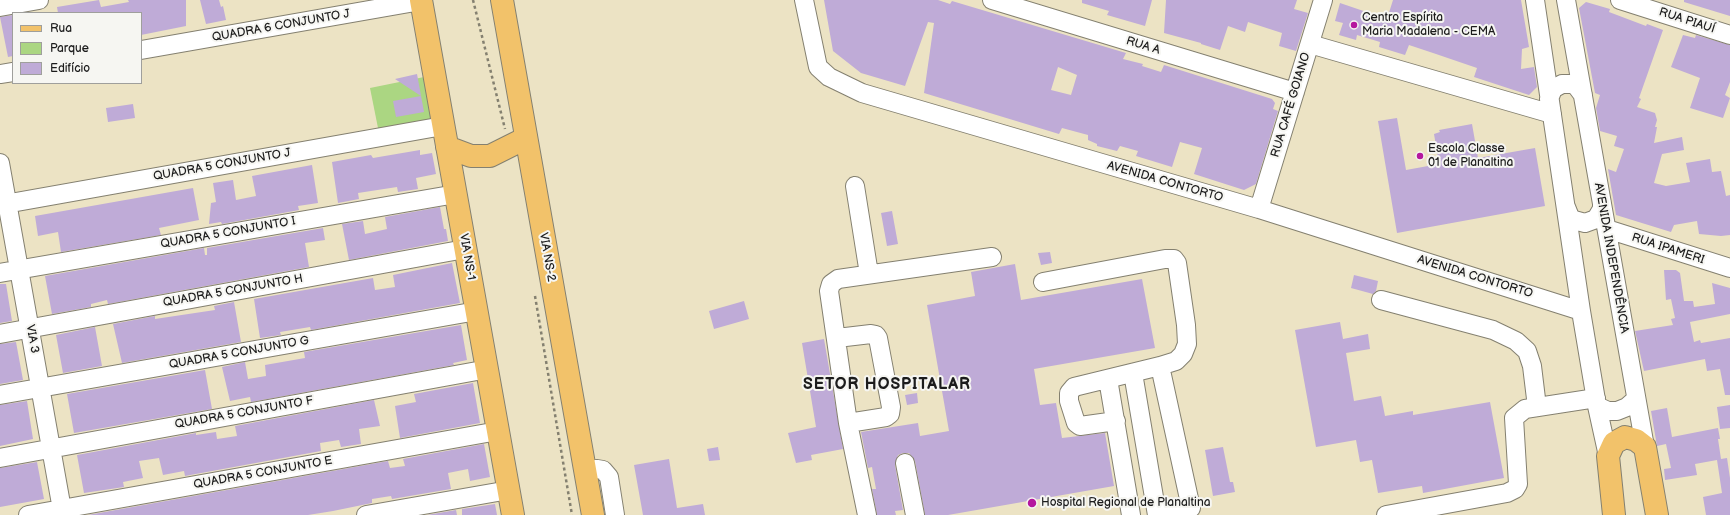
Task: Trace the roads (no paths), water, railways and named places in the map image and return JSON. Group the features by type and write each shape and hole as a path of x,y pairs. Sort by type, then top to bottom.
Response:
{"main road":[{"name":"VIA NS-2","path":"502,0 518,142 593,515"},
{"name":"VIA NS-1","path":"421,1 513,515"},
{"path":"447,147 472,156 490,156 518,142"},
{"path":"1613,515 1608,456 1614,443 1625,437 1636,440 1645,447"},
{"name":"AVENIDA INDEPENDÊNCIA","path":"1645,447 1657,515"}],"street":[{"path":"0,7 40,0"},
{"name":"AVENIDA CONTORTO","path":"804,0 818,67 829,77 862,93 1259,209 1582,310"},
{"name":"RUA A","path":"992,0 1295,92"},
{"name":"RUA CAFÉ GOIANO","path":"1259,209 1323,0"},
{"path":"1535,0 1596,402 1608,456"},
{"name":"AVENIDA INDEPENDÊNCIA","path":"1566,0 1645,447"},
{"name":"RUA PIAUÍ","path":"1620,0 1730,35"},
{"name":"QUADRA 6 CONJUNTO J","path":"142,50 421,1"},
{"path":"1310,44 1551,107"},
{"path":"0,74 12,72"},
{"path":"1551,107 1553,89 1562,84 1573,84 1583,95"},
{"name":"QUADRA 5 CONJUNTO J","path":"4,204 443,126"},
{"name":"VIA 3","path":"0,163 4,204 19,269 62,512"},
{"path":"855,186 869,274"},
{"name":"QUADRA 5 CONJUNTO I","path":"0,273 456,194"},
{"path":"1566,206 1570,216 1574,220 1585,223 1596,219 1602,209 1602,203"},
{"name":"RUA IPAMERI","path":"1607,229 1730,268"},
{"name":"QUADRA 5 CONJUNTO H","path":"0,334 465,248"},
{"path":"867,515 848,423 837,338 829,291 831,284 838,279 992,257"},
{"path":"1043,282 1165,258 1174,259 1177,263 1186,326 1187,344 1183,354 1176,361 1074,387 1069,393 1076,423 1080,426 1116,421"},
{"path":"1381,300 1493,330 1516,340 1527,351 1532,366 1537,407"},
{"name":"QUADRA 5 CONJUNTO G","path":"0,395 477,311"},
{"path":"837,338 871,334 876,335 878,338 891,407 890,414 886,416 848,423"},
{"path":"1133,373 1157,515 1191,508 1160,366"},
{"name":"QUADRA 5 CONJUNTO F","path":"0,458 488,369"},
{"path":"1108,379 1132,515"},
{"path":"1386,515 1507,493 1515,490 1518,484 1514,418 1525,409 1596,402 1608,411 1617,411 1627,407 1636,399"},
{"name":"QUADRA 5 CONJUNTO E","path":"28,515 62,512 498,431"},
{"path":"905,463 915,515"},
{"path":"585,471 597,469 603,470 609,477 616,515"},
{"path":"366,515 509,490"}],"place":[{"name":"Centro Espírita Maria Madalena - CEMA","path":"1354,25"},
{"name":"Escola Classe 01 de Planaltina","path":"1420,156"},
{"name":"Hospital Regional de Planaltina","path":"1032,503"}],"district":[{"name":"SETOR HOSPITALAR","path":"887,385"}]}
